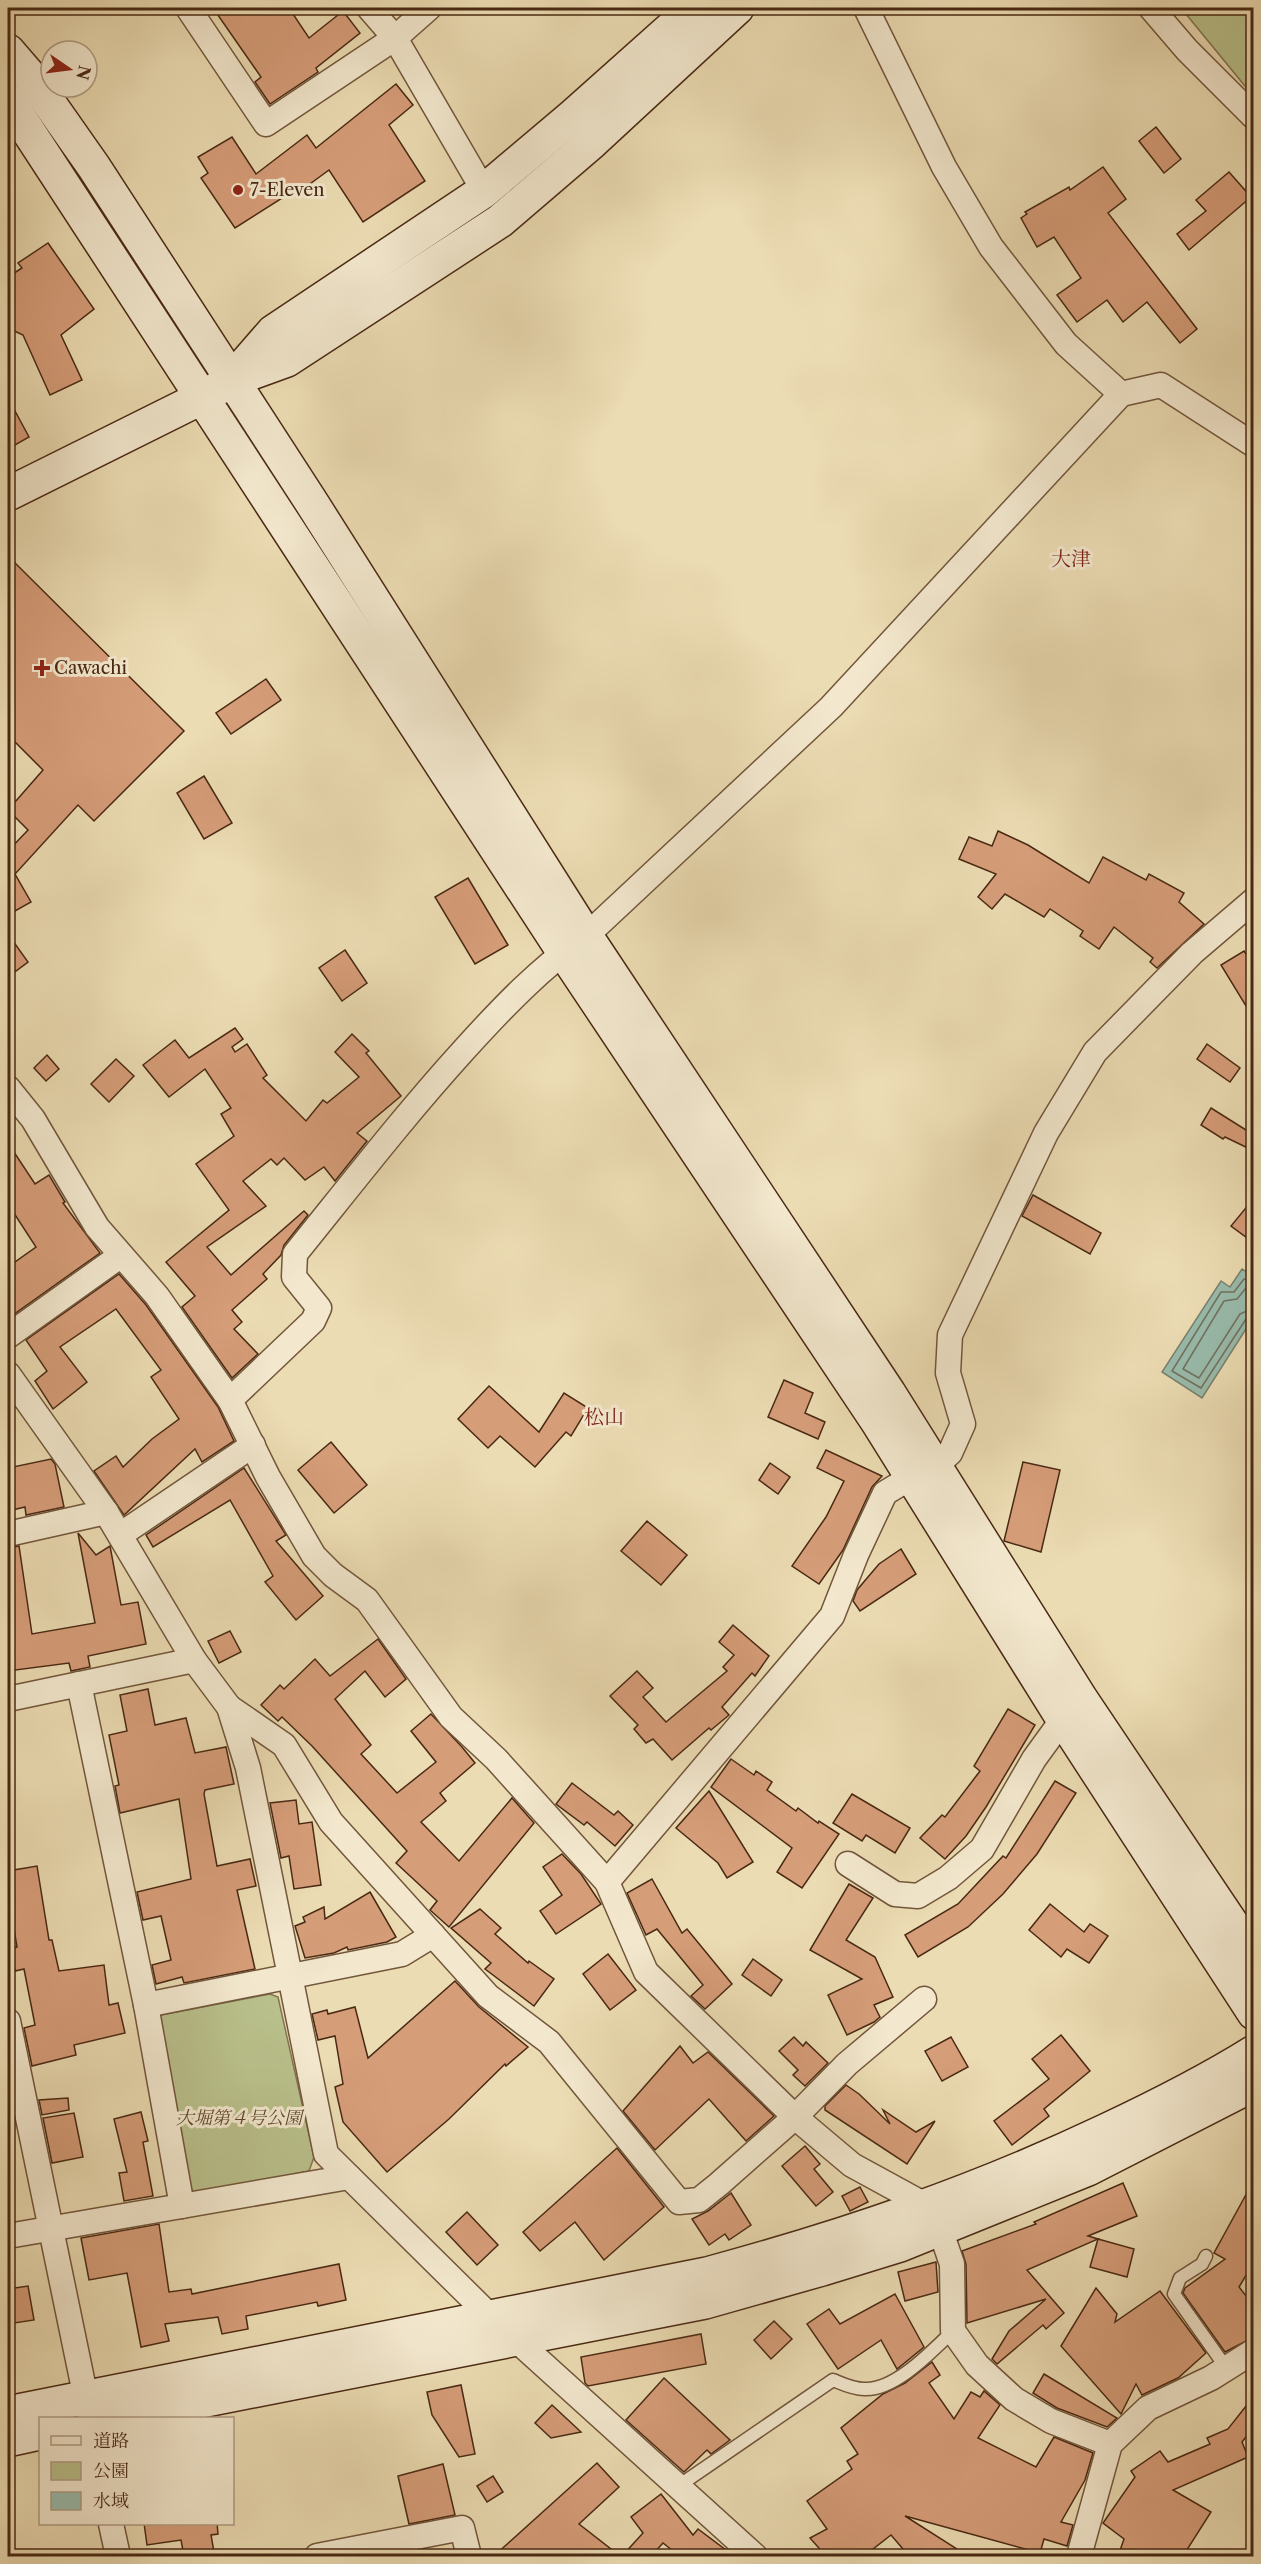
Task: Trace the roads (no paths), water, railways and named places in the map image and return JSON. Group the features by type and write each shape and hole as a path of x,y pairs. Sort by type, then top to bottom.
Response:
{"street":[{"path":"188,8 266,124 395,38 429,8"},
{"path":"369,8 395,38 484,191"},
{"path":"232,380 273,332 484,191 574,116 694,8"},
{"path":"8,494 203,398 232,380 287,360 500,221 591,142 737,8"},
{"path":"866,8 944,167 991,248 1066,344 1121,394"},
{"path":"1151,8 1187,50 1254,117"},
{"path":"8,51 33,81 94,167 232,380 574,944"},
{"path":"8,100 203,398 574,944 889,1394 922,1473 1064,1719 1254,2013"},
{"path":"230,1400 313,1321 319,1308 294,1277 295,1254 427,1090 499,1011 831,707 1121,394 1161,385 1254,445"},
{"path":"607,1882 832,1616 856,1555 885,1493 922,1473 950,1453 963,1425 948,1373 950,1335 1046,1133 1095,1052 1192,953 1254,900"},
{"path":"8,1088 33,1119 97,1227 120,1256 158,1296 230,1400 268,1477 314,1556 333,1575 367,1600 451,1717 496,1759 607,1882 646,1972 795,2117 852,2165 933,2218 952,2264 953,2331 977,2366 1014,2399 1051,2421 1110,2444"},
{"path":"8,1336 120,1256"},
{"path":"8,1374 106,1512 194,1660 229,1707 284,1745 331,1822 488,1996 549,2042 679,2202 699,2200 795,2117 847,2064 924,1999"},
{"path":"120,1536 253,1445"},
{"path":"922,1473 1081,1699 1254,1957"},
{"path":"8,1534 106,1512"},
{"path":"8,1699 194,1660"},
{"path":"79,1684 146,2005 183,2206"},
{"path":"229,1707 248,1768 326,2154 504,2328 754,2556"},
{"path":"848,1864 895,1894 918,1896 948,1878 982,1849 1034,1759 1064,1719"},
{"path":"146,2005 402,1954 433,1935"},
{"path":"8,2021 88,2408"},
{"path":"933,2218 1010,2174 1103,2132 1223,2071 1254,2052"},
{"path":"119,2417 504,2328 821,2243 933,2218 1088,2169 1254,2084"},
{"path":"8,2236 349,2178"},
{"path":"8,2413 88,2408 504,2328"},
{"path":"1079,2556 1110,2444 1148,2408 1227,2368 1254,2351"},
{"path":"8,2440 39,2433"},
{"path":"111,2525 118,2556"},
{"path":"317,2556 462,2528 470,2556"}],"lane":[{"path":"1206,2256 1202,2264 1180,2278 1174,2294 1227,2368"},
{"path":"677,2487 833,2380 866,2390 888,2382 916,2366 953,2331"}],"water":[{"path":"1242,1269 1253,1276 1253,1318 1202,1398 1162,1372 1221,1281 1230,1287"}],"place":[{"name":"7-Eleven","path":"238,190"},
{"name":"Cawachi","path":"42,668"}],"district":[{"name":"大津","path":"1071,559"},
{"name":"松山","path":"604,1417"}],"park label":[{"name":"大堀第４号公園","path":"239,2118"}]}
